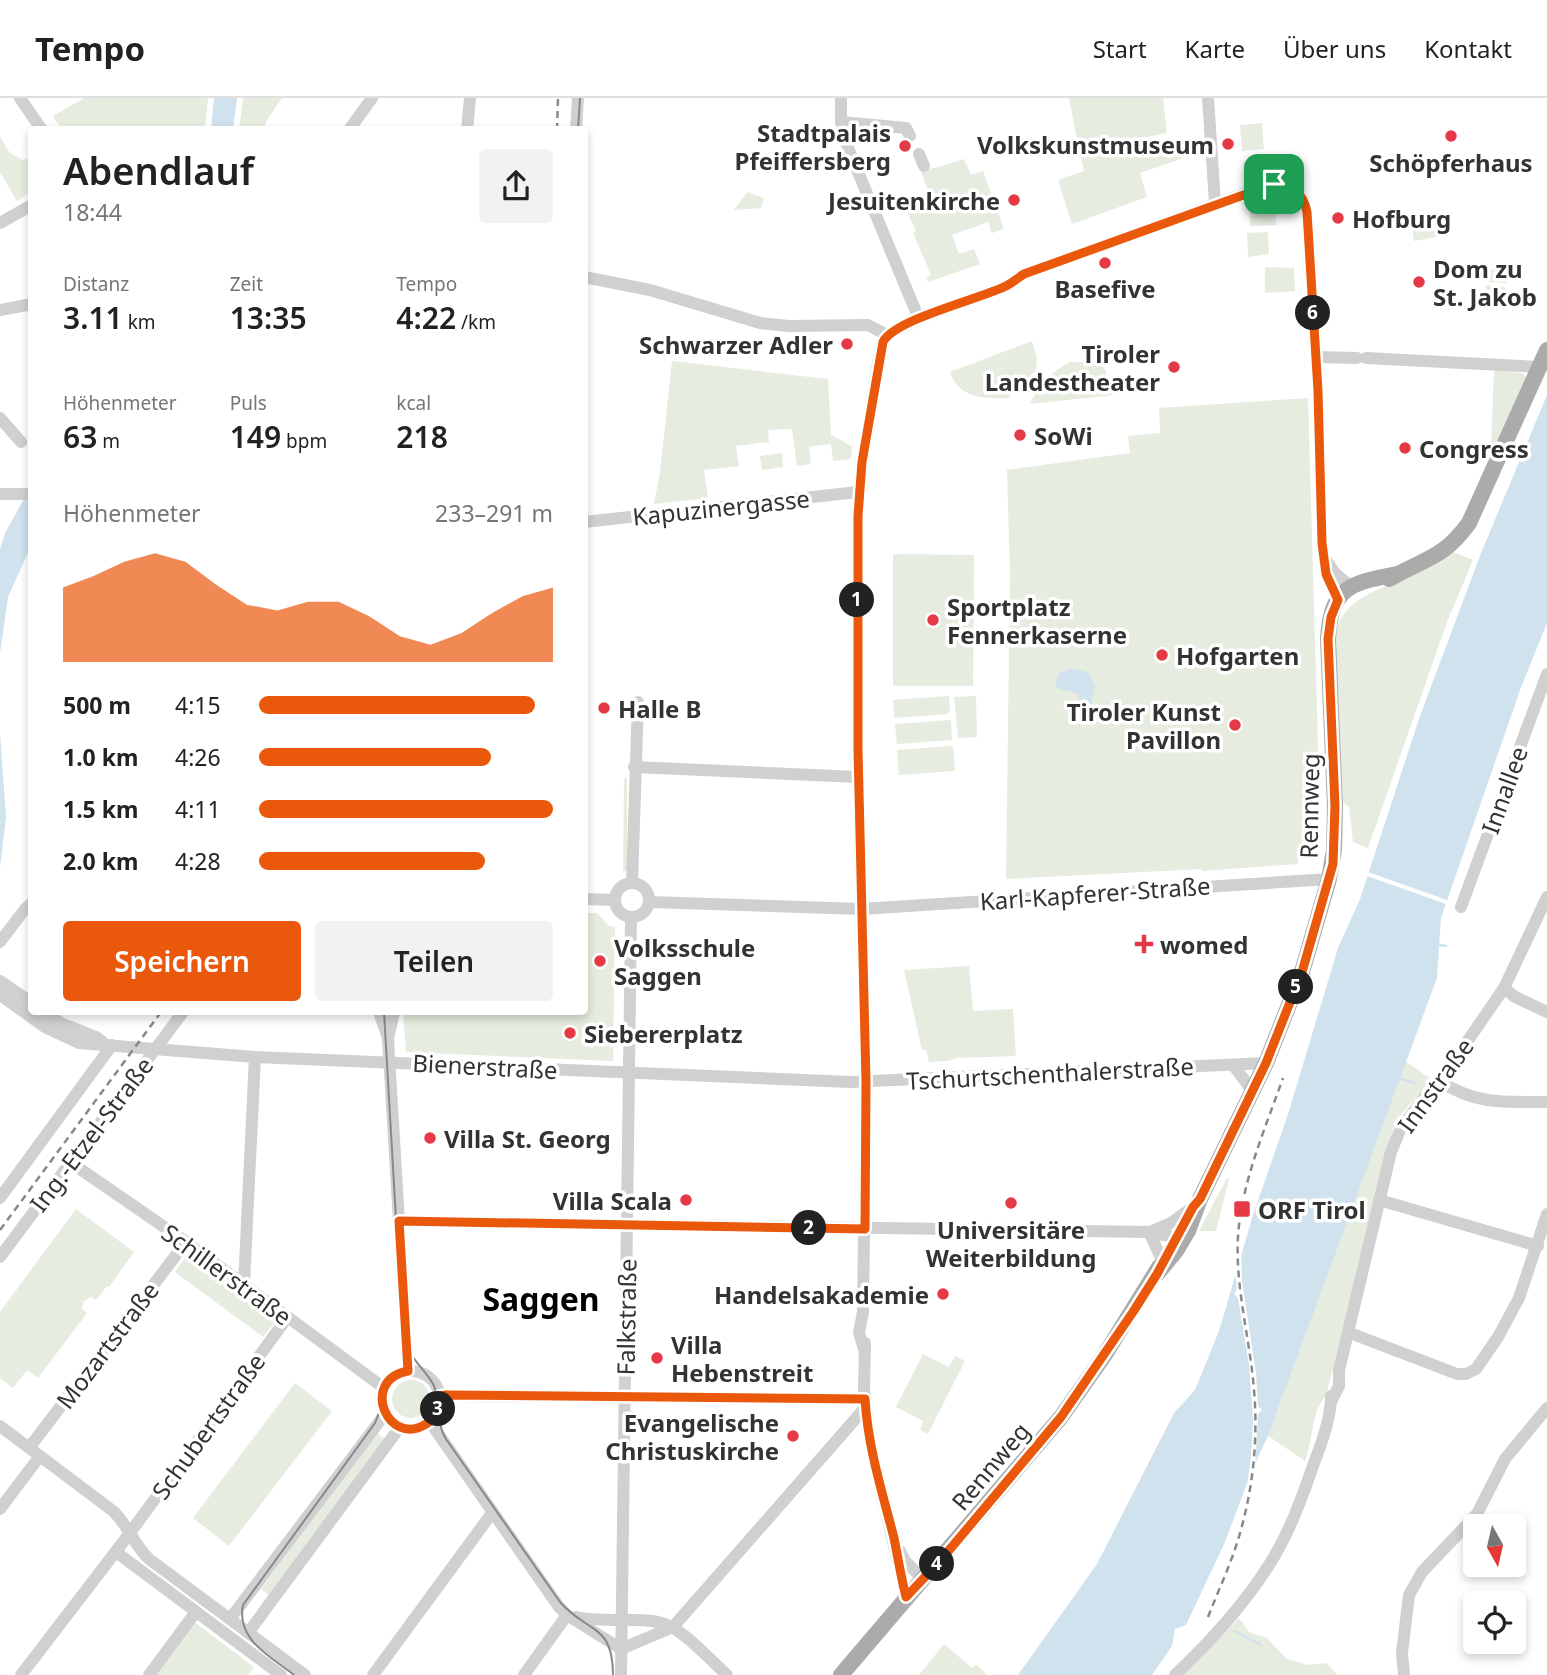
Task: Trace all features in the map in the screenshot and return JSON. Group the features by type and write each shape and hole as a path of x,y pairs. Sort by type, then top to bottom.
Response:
{"main road":[{"path":"1338,600 1378,585 1438,555 1454,542 1469,523 1547,350"},
{"path":"1350,586 1396,574"},
{"name":"Rennweg","path":"841,1675 1061,1417 1180,1238 1253,1091 1302,972 1329,879 1334,850 1335,806 1328,639 1331,617 1338,600 1350,586"}],"street":[{"path":"20,98 39,126"},
{"path":"352,126 372,98"},
{"path":"467,126 470,98"},
{"path":"576,126 578,98"},
{"path":"841,98 841,122 850,155 919,318"},
{"path":"1208,98 1215,203"},
{"path":"841,122 906,128 910,136"},
{"path":"919,154 925,166"},
{"path":"906,1597 894,1538 875,1473 865,1404 864,1349 867,1334 863,1311 866,1082 858,776 858,492 877,368 881,347 887,335 919,318 1005,286 1024,274 1215,203 1270,184 1284,185 1295,190 1303,198 1306,208 1316,357 1323,555 1326,574 1338,600"},
{"path":"0,223 28,207"},
{"path":"588,278 650,290 771,325 868,326 887,335"},
{"path":"0,310 28,305"},
{"path":"1316,357 1539,367"},
{"path":"0,418 21,442"},
{"name":"Kapuzinergasse","path":"588,522 858,492"},
{"path":"0,494 28,494"},
{"path":"1323,555 1335,573 1350,586"},
{"name":"Innallee","path":"1461,907 1546,682"},
{"path":"632,883 638,702"},
{"path":"634,767 858,776"},
{"name":"Karl-Kapferer-Straße","path":"649,902 861,909 1329,879"},
{"path":"632,883 643,887 649,902 645,911 631,917 617,910 614,900 622,886 632,883"},
{"name":"Innstraße","path":"1175,1675 1205,1646 1243,1602 1270,1564 1297,1511 1321,1446 1331,1402 1339,1385 1339,1370 1350,1333 1391,1152 1401,1128 1424,1096 1440,1081 1504,988 1547,897"},
{"path":"588,899 614,900"},
{"path":"0,942 28,906"},
{"name":"Falkstraße","path":"621,1675 631,917"},
{"path":"0,981 28,1000"},
{"path":"1504,988 1515,997 1547,1012"},
{"name":"Bienerstraße","path":"0,995 28,1015"},
{"name":"Bienerstraße","path":"28,1015 45,1027 79,1043 154,1050 255,1057 866,1082"},
{"name":"Bienerstraße","path":"49,1015 109,1045"},
{"name":"Ing.-Etzel-Straße","path":"0,1257 181,1015"},
{"path":"380,1015 388,1039 390,1062 408,1371"},
{"path":"388,1039 393,1015"},
{"name":"Ing.-Etzel-Straße","path":"0,1198 109,1045"},
{"path":"244,1284 255,1057"},
{"name":"Tschurtschenthalerstraße","path":"866,1082 1266,1063"},
{"path":"1233,1065 1253,1091"},
{"path":"1440,1081 1454,1091 1476,1099 1499,1102 1547,1101"},
{"name":"Schillerstraße","path":"70,1162 186,1242 384,1388"},
{"path":"1378,1200 1538,1247"},
{"path":"1149,1232 1171,1223 1196,1203"},
{"path":"1350,1333 1457,1374 1466,1374 1476,1369 1498,1337 1519,1298 1547,1214"},
{"path":"399,1221 1149,1232 1180,1238"},
{"path":"1149,1232 1159,1267"},
{"name":"Mozartstraße","path":"0,1509 35,1452 186,1242"},
{"name":"Schubertstraße","path":"21,1675 116,1552 287,1318"},
{"path":"408,1371 423,1373 429,1377 438,1388 440,1396 438,1411 430,1422 416,1429 400,1427 385,1414 382,1400 384,1388 392,1377 408,1371"},
{"path":"440,1396 624,1397 865,1404"},
{"path":"430,1422 554,1600 567,1615 621,1649 673,1627 865,1404"},
{"path":"1404,1675 1402,1653 1409,1595 1423,1572 1478,1514 1505,1459 1547,1408"},
{"path":"230,1619 385,1414"},
{"path":"0,1426 113,1511 149,1559 305,1675"},
{"path":"248,1633 400,1427"},
{"path":"373,1675 492,1513"},
{"path":"894,1538 905,1561 923,1579"},
{"path":"116,1552 281,1675"},
{"path":"149,1675 195,1613"},
{"path":"567,1615 593,1621 659,1622 673,1627 727,1675"},
{"path":"524,1675 567,1615"},
{"path":"256,1675 265,1664"}],"shaded area":[{"path":"84,98 208,98 205,126 59,126 53,116"},
{"path":"243,98 282,98 265,126 239,126"},
{"path":"1069,98 1163,98 1167,133 1079,150"},
{"path":"1262,123 1264,149 1242,151 1240,125"},
{"path":"0,137 10,153 23,160 28,159 28,194 17,201 0,172"},
{"path":"1137,144 1187,149 1189,156 1140,173 1147,197 1072,224 1058,180 1084,171 1081,156"},
{"path":"964,159 971,175 983,171 1004,229 992,233 988,222 952,235 959,254 974,249 980,264 928,282 926,278 931,275 903,203 929,192 921,172"},
{"path":"747,192 764,198 761,208 734,210"},
{"path":"1275,199 1276,225 1250,226 1249,201"},
{"path":"1433,217 1436,237 1414,241 1411,221"},
{"path":"1268,232 1269,254 1248,257 1247,233"},
{"path":"1502,265 1514,269 1513,278 1505,283 1487,282 1491,270"},
{"path":"1265,267 1294,268 1295,291 1265,293"},
{"path":"1486,285 1504,287 1510,294 1510,304 1489,301 1485,292"},
{"path":"1032,341 1037,358 1036,370 1008,398 981,397 966,392 954,381 950,372"},
{"path":"672,361 828,379 831,435 852,446 851,459 833,461 831,444 809,447 811,464 797,466 792,429 768,430 769,442 736,446 739,466 704,470 708,498 654,504"},
{"path":"1070,362 1098,362 1107,374 1114,395 1030,404 1047,380"},
{"path":"1494,370 1521,373 1528,378 1496,449 1491,448"},
{"name":"Hofgarten","path":"1308,398 1320,815 1297,864 1202,871 1006,879 1010,573 1007,470 1130,453 1128,436 1160,433 1159,408"},
{"path":"782,453 783,467 762,470 760,456"},
{"path":"1451,551 1473,560 1447,622 1368,848 1353,842 1349,807 1343,802 1335,632 1348,609 1357,601 1418,573"},
{"name":"Sportplatz Fennerkaserne","path":"893,554 974,555 973,686 893,686"},
{"path":"949,696 948,714 894,718 893,700"},
{"path":"976,696 977,737 958,738 954,697"},
{"path":"951,720 952,740 897,744 895,724"},
{"path":"953,746 955,771 899,775 897,750"},
{"path":"624,778 627,778 627,871 623,871"},
{"name":"Volksschule Saggen","path":"588,913 597,913 609,926 615,927 613,1061 406,1052 403,1015 588,1015"},
{"path":"969,966 973,1011 1013,1009 1016,1056 956,1058 929,1062 926,1050 922,1050 904,970"},
{"path":"1405,1061 1431,1079 1395,1122 1326,1396 1315,1418 1305,1461 1268,1436"},
{"path":"1227,1178 1229,1179 1216,1231 1199,1231"},
{"path":"76,1209 134,1252 109,1287 107,1286 96,1300 91,1297 83,1302 81,1308 87,1313 38,1378 27,1370 13,1388 0,1378 0,1312"},
{"path":"187,1255 276,1321 263,1337 175,1272"},
{"path":"923,1354 949,1367 955,1356 965,1361 928,1434 920,1430 923,1421 896,1407"},
{"path":"411,1380 424,1386 430,1399 424,1412 411,1418 398,1412 392,1399 398,1386"},
{"path":"295,1383 332,1411 229,1546 193,1518"},
{"path":"377,1433 385,1439 270,1596 261,1589"},
{"path":"1239,1618 1249,1632 1267,1638 1287,1659 1308,1665 1327,1663 1337,1675 1184,1675"},
{"path":"193,1621 254,1667 248,1675 153,1675"},
{"path":"944,1644 972,1668 976,1664 987,1675 919,1675"}],"water":[{"path":"214,98 237,98 233,126 211,126"},
{"path":"1547,395 1547,623 1520,690 1441,918 1437,978 1268,1436 1225,1542 1186,1625 1175,1629 1172,1646 1152,1675 1018,1675 1097,1564 1174,1413 1195,1390 1219,1331 1338,948 1360,899 1420,716 1481,553"},
{"path":"28,491 28,553 8,597 0,653 0,549 5,533"},
{"path":"1071,668 1087,672 1095,685 1090,708 1096,712 1095,722 1091,723 1077,712 1077,693 1059,689 1055,684 1059,674"},
{"path":"0,733 6,817 0,868"}],"pier":[{"path":"1365,871 1450,901 1449,905 1364,875"},
{"path":"1241,1243 1242,1281 1256,1373 1258,1406 1262,1410 1258,1414 1255,1472 1245,1500 1253,1420 1249,1365 1238,1298 1234,1294 1237,1289 1234,1265"}],"waterway":[{"path":"1440,945 1446,946"},
{"path":"1398,1078 1415,1083"},
{"path":"1234,1631 1261,1645"}],"tram line":[{"path":"578,126 580,98"},
{"path":"294,1675 265,1654 250,1638 242,1617 243,1605 375,1423 389,1388 403,1365 384,1015"},
{"path":"408,1343 415,1360 434,1386 446,1439 560,1602 604,1637 612,1658 613,1675"}],"railway":[{"path":"557,126 558,98"},
{"path":"0,1230 159,1015"},
{"path":"1208,1617 1237,1542 1252,1478 1255,1412 1239,1275 1238,1236 1249,1175 1283,1078"}],"place":[{"name":"Schöpferhaus","path":"1451,136"},
{"name":"Volkskunstmuseum","path":"1228,144"},
{"name":"Stadtpalais Pfeiffersberg","path":"905,146"},
{"name":"Jesuitenkirche","path":"1014,200"},
{"name":"Hofburg","path":"1338,218"},
{"name":"Basefive","path":"1105,263"},
{"name":"Dom zu St. Jakob","path":"1419,282"},
{"name":"Schwarzer Adler","path":"847,344"},
{"name":"Tiroler Landestheater","path":"1174,367"},
{"name":"SoWi","path":"1020,435"},
{"name":"Congress","path":"1405,448"},
{"name":"Sportplatz Fennerkaserne","path":"933,620"},
{"name":"Hofgarten","path":"1162,655"},
{"name":"Halle B","path":"604,708"},
{"name":"Tiroler Kunst Pavillon","path":"1235,725"},
{"name":"womed","path":"1144,944"},
{"name":"Volksschule Saggen","path":"600,961"},
{"name":"Siebererplatz","path":"570,1033"},
{"name":"Villa St. Georg","path":"430,1138"},
{"name":"Villa Scala","path":"686,1200"},
{"name":"Universitäre Weiterbildung","path":"1011,1203"},
{"name":"ORF Tirol","path":"1242,1209"},
{"name":"Handelsakademie","path":"943,1294"},
{"name":"Villa Hebenstreit","path":"657,1358"},
{"name":"Evangelische Christuskirche","path":"793,1436"}],"district":[{"name":"Saggen","path":"541,1298"}],"route":[{"path":"1274,184 1288,186 1298,192 1307,212 1318,391 1322,543 1326,574 1338,600 1331,617 1328,639 1335,806 1333,864 1302,972 1266,1063 1227,1148 1200,1199 1162,1260 1157,1274 1061,1417 940,1561 906,1597 894,1538 875,1473 865,1399 446,1395 440,1396 438,1411 430,1422 423,1426 408,1429 391,1422 383,1407 384,1388 392,1377 408,1371 399,1221 865,1229 866,1082 858,750 858,492 881,347 887,335 919,318 1005,286 1024,274 1265,185 1274,184"}]}
